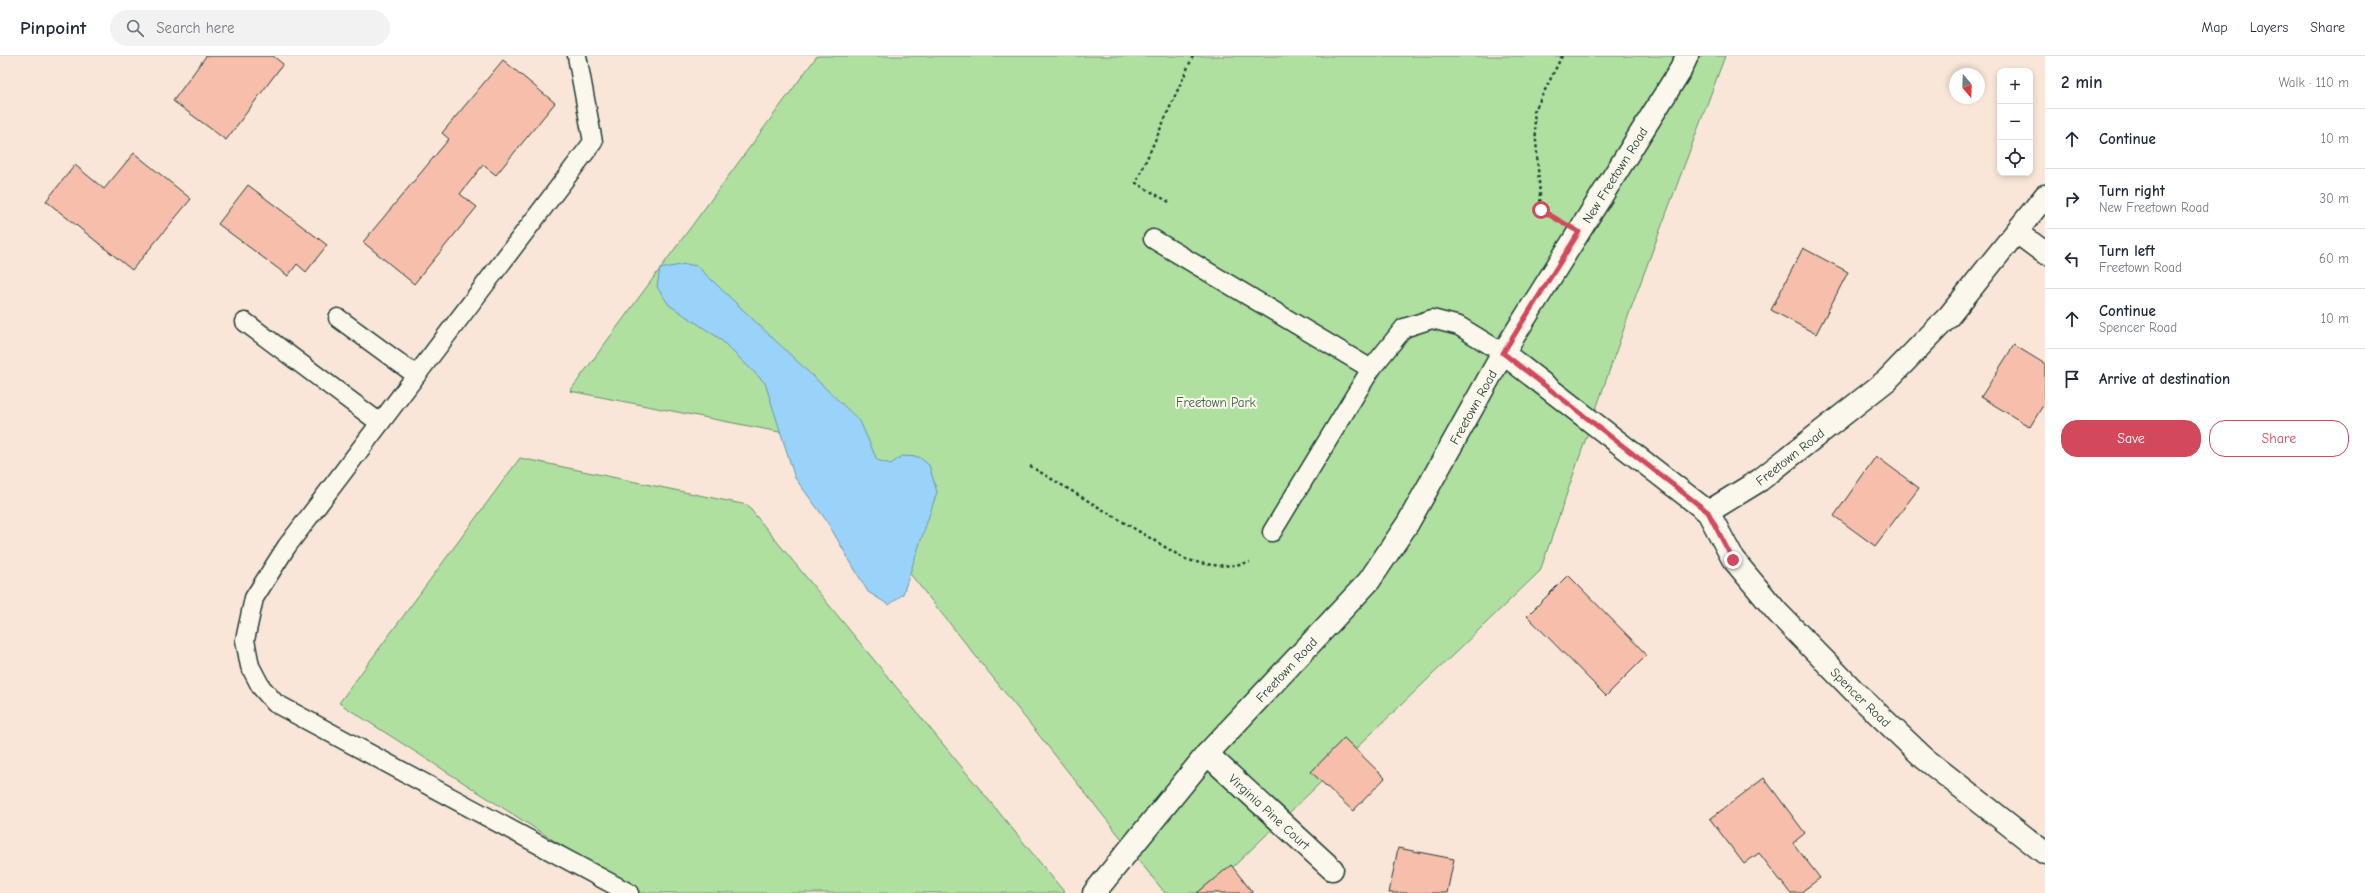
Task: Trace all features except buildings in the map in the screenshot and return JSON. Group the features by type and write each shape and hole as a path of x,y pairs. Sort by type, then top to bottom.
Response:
{"street":[{"name":"New Freetown Road","path":"1503,353 1681,69 1687,56"},
{"name":"Freetown Road","path":"1094,893 1207,754 1369,581 1408,523 1503,353 1708,512 1760,480 1887,380 1949,316 2018,233 2045,196"},
{"path":"2018,233 2045,253"},
{"name":"Spencer Road","path":"1708,512 1733,560 1777,612 1857,694 1924,758 2045,853"},
{"name":"Virginia Pine Court","path":"1207,754 1332,869"}],"lane":[{"path":"577,56 594,142 287,546 254,598 245,640 250,666 262,688 275,703 629,893"},
{"path":"1153,239 1371,369"},
{"path":"338,318 416,375"},
{"path":"1272,532 1371,369 1404,328 1432,319 1459,326 1503,353"},
{"path":"245,322 380,423"}],"path":[{"path":"1169,202 1136,183 1193,56"},
{"path":"1562,56 1534,112 1541,210 1579,232"},
{"path":"1030,466 1185,559 1210,566 1231,567 1250,562"}],"green space":[{"name":"Freetown Park","path":"817,56 1725,56 1630,311 1540,571 1206,893 1165,893 800,436 570,391"},
{"path":"520,458 747,505 1065,893 636,893 339,703"}],"water":[{"path":"685,264 697,266 860,421 877,460 891,464 902,456 919,457 929,465 937,492 903,594 889,605 868,592 826,520 795,478 765,383 719,338 669,305 657,287 660,269"}],"route":[{"path":"1541,210 1579,232 1503,353 1708,512 1733,560"}]}
